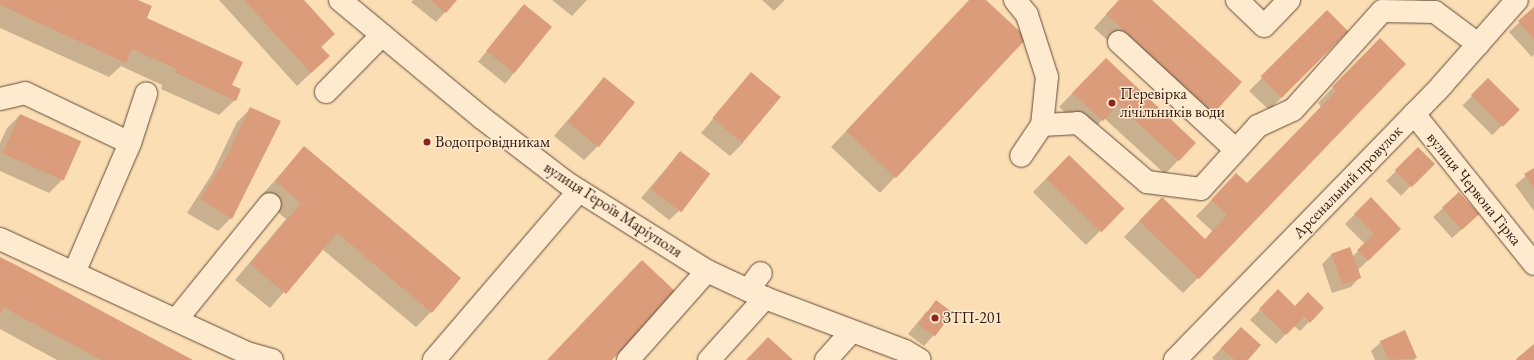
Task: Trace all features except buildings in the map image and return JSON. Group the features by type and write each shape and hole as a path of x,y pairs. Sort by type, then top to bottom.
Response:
{"street":[{"name":"вулиця Героїв Маріуполя","path":"340,0 482,118 580,191 707,271 756,294 851,332 905,351 920,360"},
{"path":"1015,0 1028,15 1047,77 1042,125 1021,156"},
{"path":"1237,0 1264,26 1289,0"},
{"name":"Арсенальний провулок","path":"1175,360 1414,114 1516,0"},
{"path":"1042,125 1078,123 1147,182 1201,189 1258,126 1293,110 1382,11 1435,12 1478,44"},
{"path":"326,92 382,35"},
{"path":"1119,42 1236,150"},
{"path":"0,99 25,93 130,143"},
{"path":"74,272 130,143 146,94"},
{"name":"вулиця Червона Гірка","path":"1414,114 1534,264"},
{"path":"434,360 580,191"},
{"path":"176,320 270,204"},
{"path":"0,239 247,353 272,360"},
{"path":"628,360 707,271"},
{"path":"709,360 756,294 761,273"},
{"path":"826,360 851,332"}],"place":[{"name":"Перевірка лічільників води","path":"1112,103"},
{"name":"Водопровідникам","path":"427,142"},
{"name":"ЗТП-201","path":"935,318"}]}
